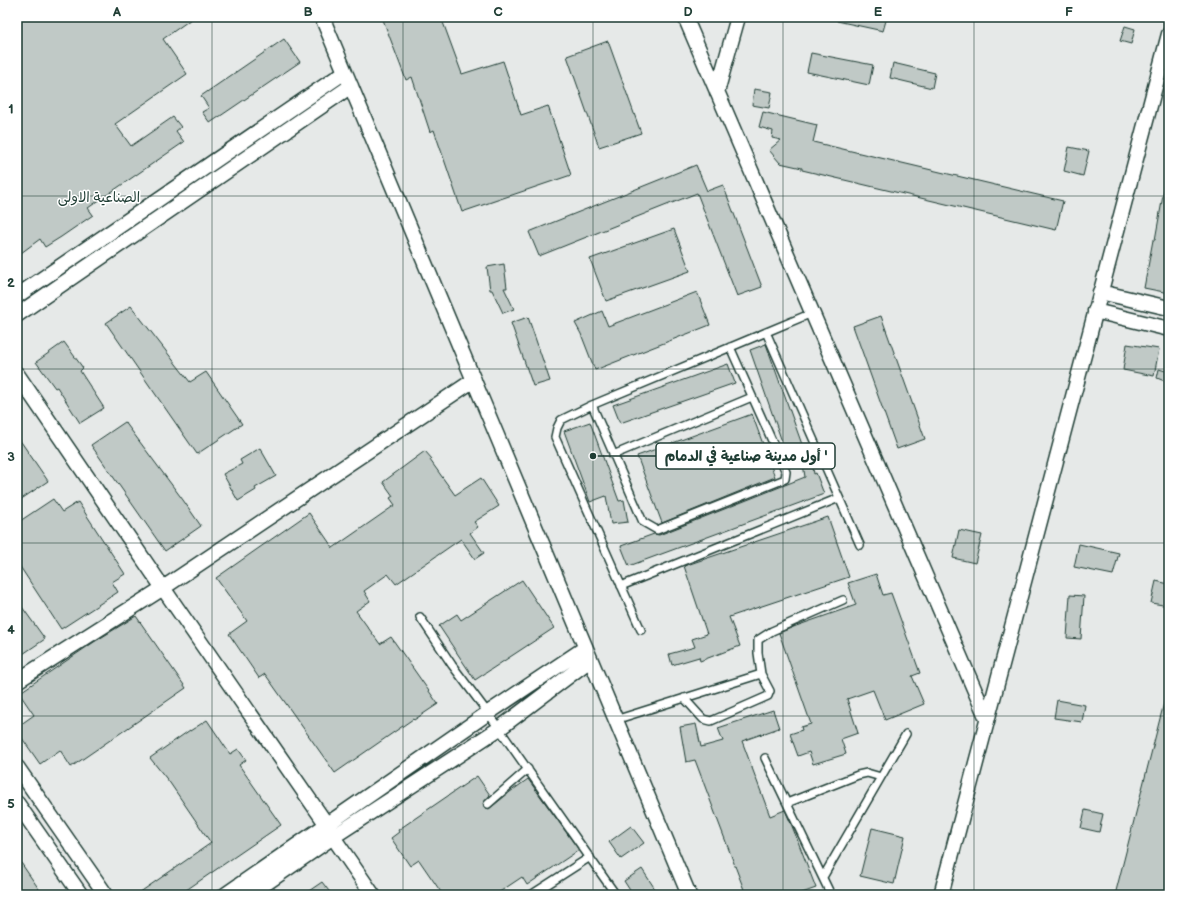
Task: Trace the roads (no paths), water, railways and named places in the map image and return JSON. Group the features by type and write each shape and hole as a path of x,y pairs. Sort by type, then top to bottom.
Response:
{"street":[{"path":"322,17 689,895"},
{"path":"685,17 987,719"},
{"path":"717,92 738,17"},
{"path":"941,895 1169,34"},
{"path":"17,296 345,72"},
{"path":"17,315 351,86"},
{"path":"1100,292 1169,308"},
{"path":"1095,311 1169,330"},
{"path":"17,374 373,895"},
{"path":"17,681 163,588 474,380"},
{"path":"249,895 330,831 488,713 588,654"},
{"path":"225,895 500,728 588,654"},
{"path":"17,767 106,895"},
{"path":"17,803 81,895"}],"lane":[{"path":"641,630 555,437 561,420 812,313"},
{"path":"766,332 860,544"},
{"path":"592,406 643,522 657,530 785,479 786,472 730,347"},
{"path":"613,455 752,397"},
{"path":"621,586 839,498"},
{"path":"684,698 703,719 711,721 768,696 770,691 761,674 758,640 772,631 843,600"},
{"path":"420,617 452,665 500,728 616,895"},
{"path":"615,720 761,674"},
{"path":"822,877 906,734"},
{"path":"765,758 831,895"},
{"path":"488,804 528,769"},
{"path":"787,803 858,775 868,773 881,777"},
{"path":"531,895 590,857"}],"place":[{"name":"أول مدينة صناعية في الدمام '","path":"593,456"}],"district":[{"name":"الصناعية الاولى","path":"99,197"}]}
